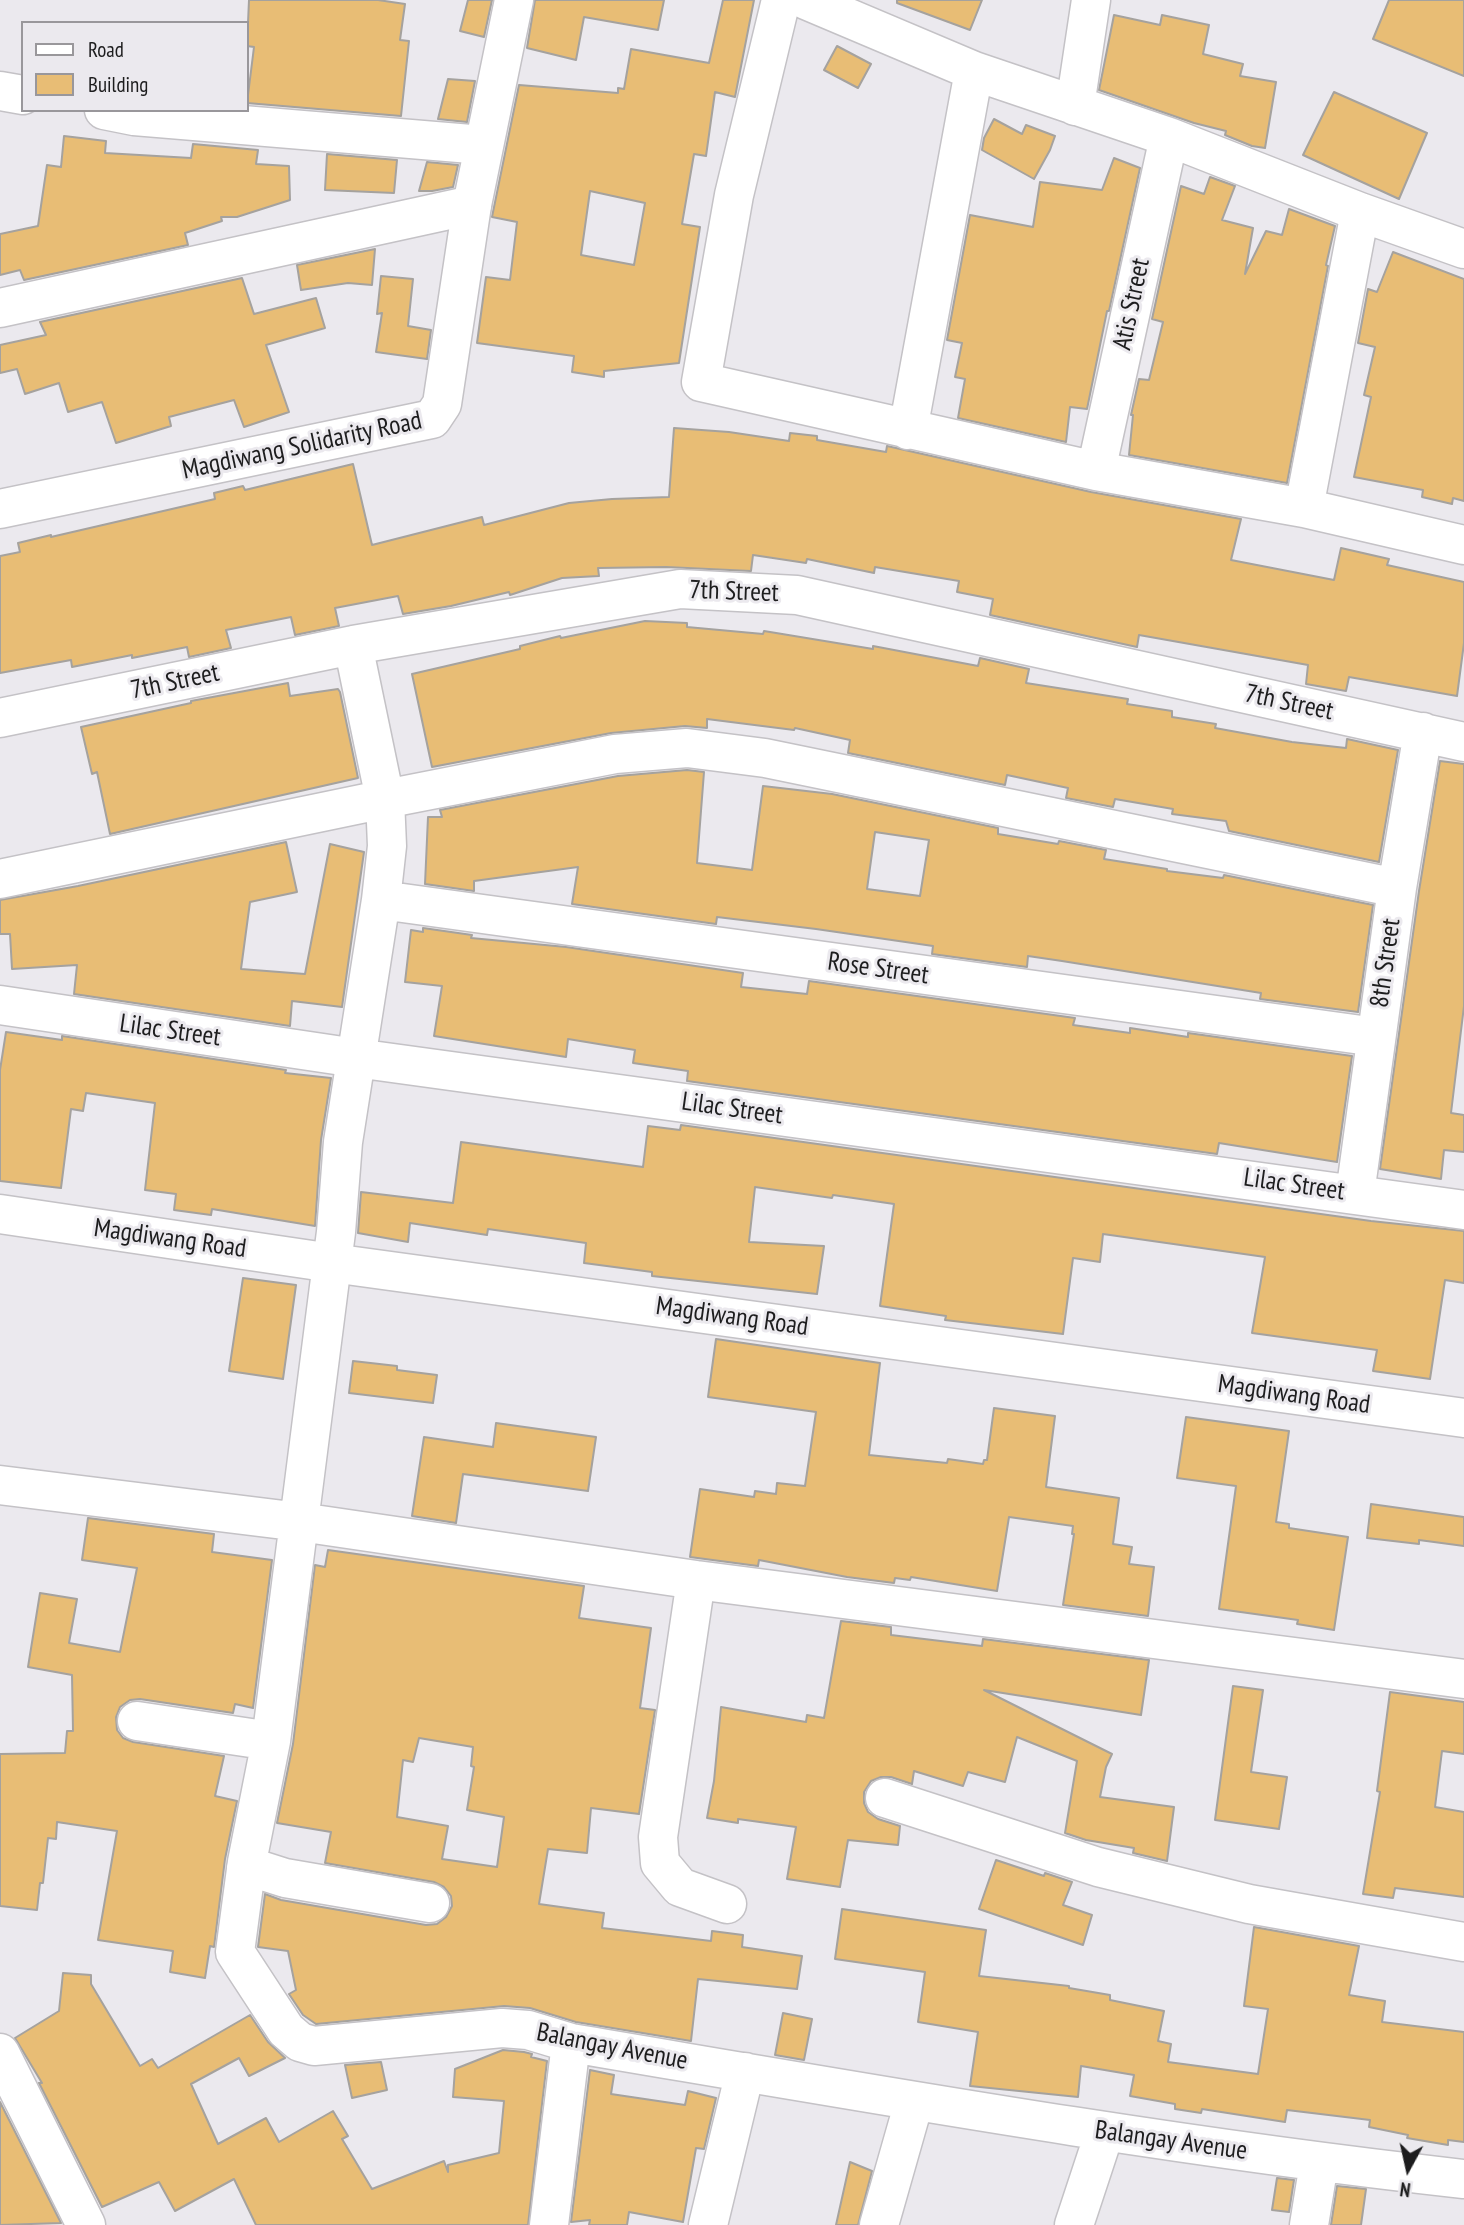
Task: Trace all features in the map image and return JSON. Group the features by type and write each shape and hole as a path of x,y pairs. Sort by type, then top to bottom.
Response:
{"street":[{"name":"Magdiwang Solidarity Road","path":"0,509 432,419 442,404 472,205 514,0"},
{"path":"781,0 734,195 701,382 1096,471 1304,509 1464,545"},
{"path":"806,0 974,71 1169,137 1360,212 1464,249"},
{"path":"1076,106 1091,0"},
{"path":"908,430 974,71"},
{"path":"0,91 21,95"},
{"path":"114,112 134,116 483,145"},
{"name":"Atis Street","path":"1096,471 1169,137"},
{"path":"0,308 472,205"},
{"path":"1304,509 1360,212"},
{"name":"7th Street","path":"0,719 354,645 680,589 797,595 1464,742"},
{"name":"Balangay Avenue","path":"354,645 385,799 387,846 344,1142 300,1522 271,1741 246,1868 235,1952 286,2030 300,2042 314,2046 502,2028 528,2030 571,2043 914,2102 1319,2163 1464,2179"},
{"name":"8th Street","path":"1355,1194 1397,888 1423,732"},
{"path":"0,879 615,754 687,748 765,758 1397,888"},
{"name":"Rose Street","path":"381,900 1376,1037"},
{"name":"Lilac Street","path":"0,1005 356,1058 1464,1210"},
{"name":"Magdiwang Road","path":"0,1214 331,1263 1464,1418"},
{"path":"0,1485 300,1522 696,1580 1464,1679"},
{"path":"696,1580 659,1836 660,1863 680,1887 727,1904"},
{"path":"137,1721 271,1741"},
{"path":"885,1798 1098,1867 1249,1904 1464,1942"},
{"path":"246,1868 285,1878 430,1903"},
{"path":"549,2225 571,2043"},
{"path":"0,2053 86,2225"},
{"path":"708,2225 745,2072"},
{"path":"879,2225 914,2102"},
{"path":"1074,2225 1105,2131"},
{"path":"1309,2225 1319,2163"}],"building":[{"path":"249,0 378,0 405,4 400,40 409,41 401,116 248,103 254,47 248,46"},
{"path":"468,0 492,0 484,37 460,31"},
{"path":"535,0 664,0 658,30 584,17 576,60 527,48"},
{"path":"723,0 754,0 735,97 715,92 706,156 694,154 682,224 700,227 679,363 604,371 604,377 572,372 574,356 477,343 486,277 510,280 517,222 492,217 519,85 618,93 618,88 624,89 631,49 709,63","holes":["590,191 645,203 634,265 581,255"]},
{"path":"897,0 982,0 970,30 897,3"},
{"path":"1389,0 1464,0 1464,76 1373,39"},
{"path":"1114,15 1160,25 1162,15 1209,25 1203,54 1243,64 1240,76 1276,82 1265,148 1252,146 1225,135 1226,131 1194,123 1099,90"},
{"path":"837,46 871,64 858,88 824,70"},
{"path":"448,79 475,81 467,122 438,119"},
{"path":"1334,92 1427,133 1399,199 1303,155"},
{"path":"994,119 1022,134 1026,125 1055,136 1034,179 982,150 984,138"},
{"path":"64,136 106,141 105,153 191,158 193,144 258,150 256,164 289,166 290,200 237,217 221,217 222,221 185,233 188,245 24,280 20,270 0,275 0,234 38,226 47,165 61,167"},
{"path":"327,154 397,160 394,193 325,190"},
{"path":"1114,158 1140,168 1087,409 1070,407 1066,442 958,418 965,379 955,377 962,343 947,340 970,215 1033,227 1040,182 1102,190"},
{"path":"427,162 458,165 453,187 419,191"},
{"path":"1210,177 1235,186 1222,220 1253,228 1245,274 1266,231 1282,235 1289,209 1335,226 1287,483 1129,455 1131,415 1139,379 1149,380 1163,322 1152,319 1181,186 1204,194"},
{"path":"375,249 372,285 348,283 301,290 297,265"},
{"path":"1393,252 1464,279 1464,501 1453,498 1452,504 1422,497 1423,490 1354,477 1371,397 1364,395 1375,347 1358,343 1368,289 1377,292"},
{"path":"381,276 413,279 408,326 431,330 427,359 376,352 382,313 377,314"},
{"path":"242,278 254,314 316,298 325,328 266,345 289,412 244,427 234,400 169,417 171,426 116,443 102,402 68,412 59,383 25,394 17,369 0,373 0,345 46,335 40,322"},
{"path":"674,428 729,432 789,441 790,433 817,436 817,440 886,452 887,446 1091,492 1241,519 1231,560 1334,580 1341,548 1389,559 1387,565 1464,582 1464,643 1457,696 1349,677 1346,691 1306,684 1308,665 1139,635 1137,647 990,615 993,599 957,592 959,581 875,567 874,573 807,559 806,563 753,555 751,571 666,567 598,568 599,576 562,578 510,595 509,592 403,614 398,596 335,608 339,626 295,635 291,617 226,630 231,648 189,657 187,647 72,667 71,660 0,673 0,556 20,552 18,543 215,499 214,493 243,486 245,490 353,464 372,545 482,517 484,525 569,503 669,497"},
{"path":"645,621 687,623 687,627 763,634 764,631 873,649 873,646 978,666 980,658 1029,669 1026,683 1128,699 1127,704 1172,711 1172,717 1216,724 1215,728 1292,742 1346,748 1347,739 1398,750 1379,862 1229,831 1226,821 1172,814 1173,809 1115,799 1113,807 1066,798 1068,788 1007,775 1005,785 848,753 850,740 795,728 707,719 707,728 685,726 611,733 432,767 412,674 520,649 520,646 560,636 561,638"},
{"path":"288,683 290,696 338,689 358,778 110,834 97,772 92,774 81,727 191,701"},
{"path":"1440,761 1464,764 1464,1006 1451,1113 1464,1115 1464,1152 1444,1150 1441,1179 1380,1169"},
{"path":"687,770 704,772 697,863 752,870 763,786 832,794 998,828 998,834 1106,850 1104,859 1167,871 1223,878 1224,875 1373,905 1358,1012 1260,999 1261,993 1028,956 1027,967 932,954 933,946 816,929 717,917 716,924 572,904 578,867 474,881 474,891 425,884 428,817 442,817 440,810 618,776","holes":["875,832 929,840 920,896 867,889"]},
{"path":"286,842 297,892 250,902 241,969 305,974 330,844 364,852 342,1007 292,1001 290,1026 74,994 77,965 12,969 10,934 0,934 0,900"},
{"path":"423,928 472,935 471,938 566,947 743,973 741,987 807,994 809,981 1075,1018 1073,1025 1130,1033 1130,1028 1188,1037 1188,1033 1352,1056 1337,1162 1219,1143 1217,1154 687,1081 688,1071 633,1063 635,1050 568,1039 566,1057 434,1036 442,986 405,982 411,930 423,932"},
{"path":"6,1032 62,1040 62,1036 286,1070 285,1073 331,1078 321,1140 315,1226 212,1209 211,1215 174,1210 176,1194 145,1190 155,1103 86,1093 83,1111 71,1109 61,1188 0,1181 0,1070"},
{"path":"681,1125 1371,1221 1464,1231 1464,1283 1445,1280 1430,1379 1373,1371 1377,1350 1252,1333 1265,1257 1103,1234 1100,1262 1073,1258 1063,1334 945,1320 946,1316 880,1306 894,1204 833,1195 832,1198 755,1187 749,1242 824,1246 817,1294 652,1276 652,1272 584,1263 586,1243 488,1229 487,1235 410,1223 408,1242 358,1233 361,1192 453,1203 461,1142 643,1167 648,1126 680,1130"},
{"path":"243,1278 296,1285 283,1379 229,1371"},
{"path":"716,1339 880,1363 869,1455 947,1463 948,1459 983,1464 984,1460 987,1460 994,1408 1055,1416 1046,1487 1119,1498 1113,1544 1132,1547 1129,1564 1154,1567 1148,1616 1063,1605 1073,1526 1009,1517 997,1591 911,1577 910,1580 895,1578 894,1583 847,1577 759,1560 758,1566 690,1557 700,1489 754,1497 755,1491 776,1494 777,1483 805,1486 816,1412 708,1397"},
{"path":"353,1361 397,1366 397,1370 437,1375 433,1403 349,1393"},
{"path":"1186,1417 1289,1431 1276,1522 1289,1524 1289,1528 1348,1537 1334,1630 1297,1624 1298,1620 1219,1609 1236,1486 1177,1478"},
{"path":"496,1423 596,1437 588,1491 463,1474 456,1523 412,1516 424,1437 493,1447"},
{"path":"1371,1504 1464,1517 1464,1546 1419,1540 1419,1544 1367,1538"},
{"path":"88,1518 214,1534 212,1552 272,1560 253,1708 235,1704 233,1713 140,1699 130,1700 120,1707 116,1717 117,1730 123,1738 133,1742 224,1756 215,1796 237,1801 225,1859 214,1947 210,1946 205,1978 170,1972 173,1951 98,1940 117,1831 57,1822 56,1839 48,1838 37,1910 0,1906 0,1754 65,1753 67,1731 73,1731 72,1675 28,1667 40,1593 77,1599 69,1643 120,1652 137,1568 82,1560"},
{"path":"328,1550 584,1586 579,1618 651,1628 640,1708 655,1710 639,1814 591,1808 587,1853 548,1849 539,1904 604,1913 602,1928 711,1941 712,1931 743,1935 742,1947 802,1956 797,1989 698,1979 691,2041 576,2022 530,2008 504,2006 316,2024 303,2015 289,1994 296,1990 288,1951 258,1947 265,1894 281,1900 426,1925 437,1924 446,1917 452,1906 451,1896 444,1887 434,1882 325,1863 331,1832 277,1823 293,1744 315,1565 325,1567","holes":["419,1738 473,1747 471,1766 474,1767 467,1810 504,1817 497,1867 442,1859 448,1826 397,1817 403,1760 413,1762"]},
{"path":"841,1621 891,1627 891,1635 982,1646 983,1639 1149,1660 1141,1715 984,1690 1112,1754 1106,1767 1100,1797 1174,1807 1167,1861 1133,1853 1134,1848 1086,1840 1065,1833 1077,1761 1017,1737 1005,1782 968,1772 963,1786 914,1771 912,1784 891,1777 871,1781 864,1792 864,1803 868,1812 878,1819 900,1826 898,1845 848,1840 840,1887 787,1879 796,1827 738,1819 738,1823 707,1818 714,1781 721,1707 806,1722 807,1715 824,1718"},
{"path":"1233,1686 1263,1690 1251,1772 1287,1777 1279,1829 1215,1820"},
{"path":"1390,1692 1464,1702 1464,1754 1442,1751 1435,1807 1464,1812 1464,1897 1395,1888 1393,1898 1363,1894 1380,1792 1377,1791"},
{"path":"996,1860 1072,1882 1063,1905 1092,1915 1083,1945 979,1909"},
{"path":"842,1909 986,1930 979,1976 1069,1986 1110,1995 1110,2000 1164,2011 1158,2041 1171,2044 1168,2062 1258,2074 1268,2009 1244,2006 1254,1927 1359,1946 1349,1995 1385,2001 1382,2022 1464,2032 1464,2142 1448,2140 1448,2145 1407,2138 1408,2135 1369,2127 1370,2120 1287,2110 1285,2122 1202,2109 1201,2113 1175,2109 1175,2104 1130,2096 1134,2075 1081,2066 1078,2097 970,2086 978,2032 918,2022 925,1972 835,1959"},
{"path":"63,1973 91,1975 91,1984 140,2066 152,2059 158,2068 250,2015 268,2042 285,2058 249,2076 239,2058 191,2084 218,2144 266,2118 279,2142 333,2111 348,2136 342,2139 372,2189 444,2161 448,2172 448,2165 499,2153 504,2101 453,2097 455,2069 503,2050 532,2054 531,2057 547,2061 528,2225 256,2225 234,2179 175,2211 159,2182 102,2207 39,2083 42,2083 15,2038 59,2011"},
{"path":"783,2013 812,2019 804,2060 775,2055"},
{"path":"381,2062 387,2090 352,2098 345,2065"},
{"path":"590,2070 614,2075 611,2094 685,2105 688,2091 716,2098 704,2149 696,2148 683,2222 629,2212 627,2225 589,2225 590,2220 571,2222"},
{"path":"0,2102 61,2223 0,2225"},
{"path":"850,2162 872,2171 858,2225 836,2225"},
{"path":"1277,2178 1294,2180 1289,2212 1272,2210"},
{"path":"1337,2186 1366,2189 1361,2225 1331,2225"}]}
